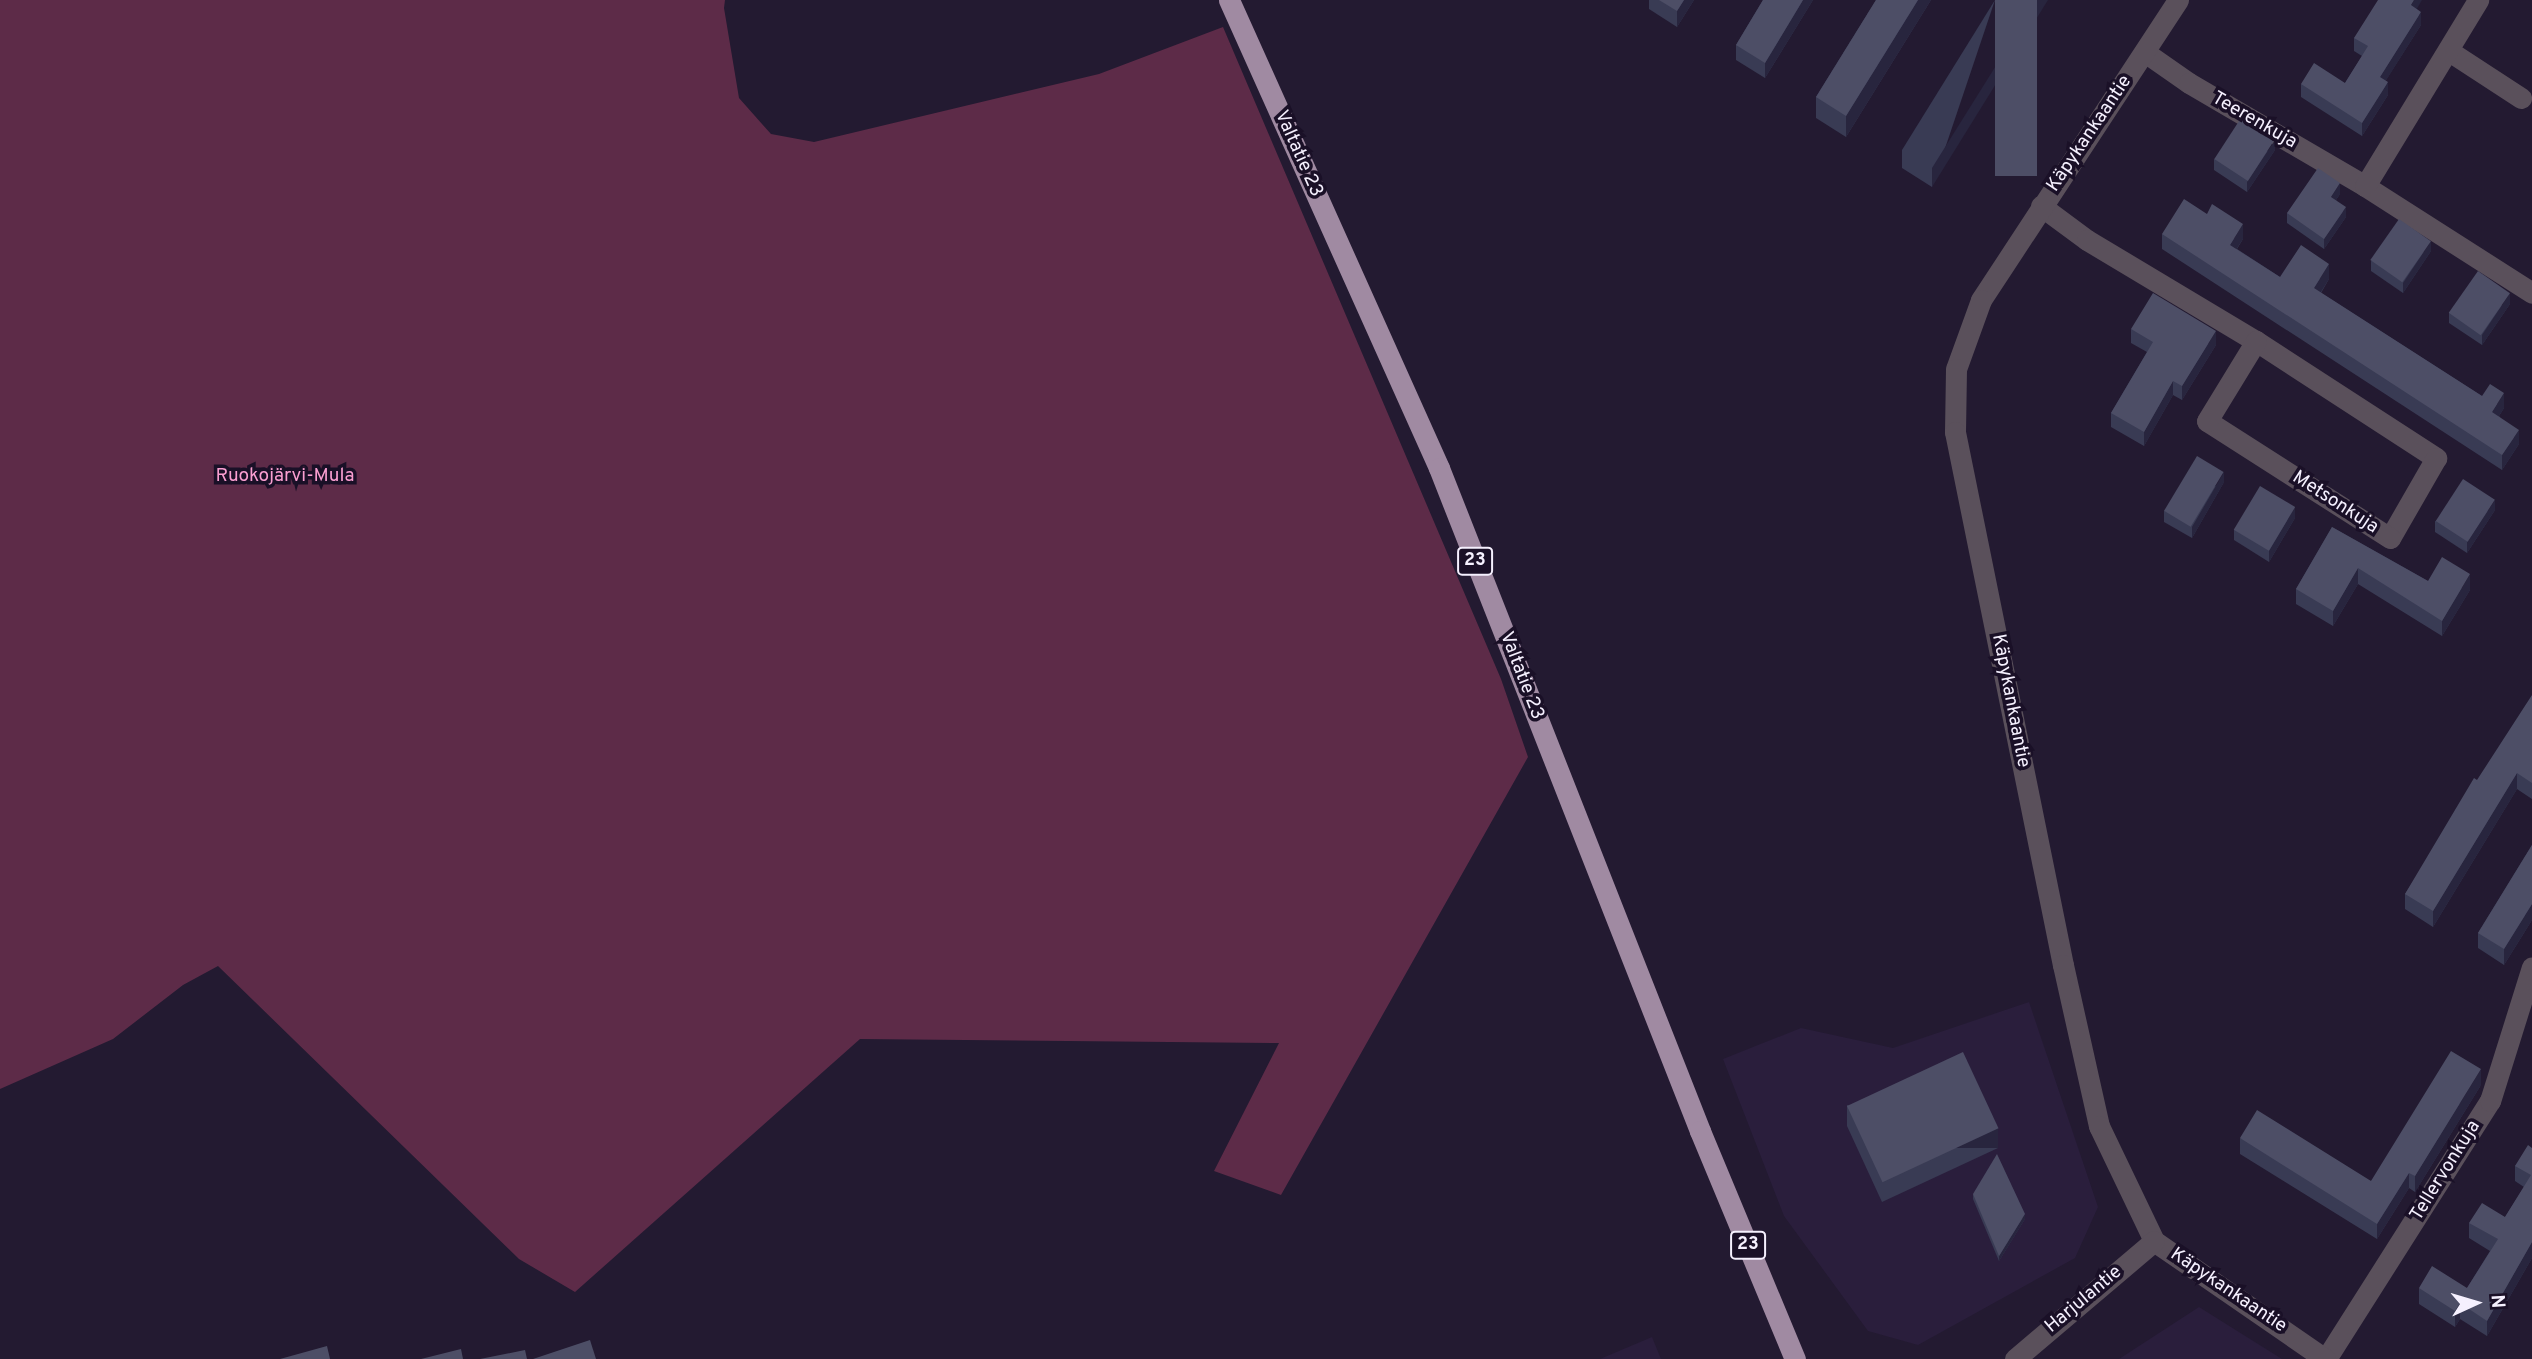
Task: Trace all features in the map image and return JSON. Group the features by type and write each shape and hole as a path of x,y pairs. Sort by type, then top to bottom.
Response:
{"highway":[{"name":"Valtatie 23","path":"1229,0 1439,468 1700,1131 1795,1359"}],"street":[{"name":"Käpykankaantie","path":"2178,0 2146,53 2041,205 1981,300 1956,369 1955,432 2063,965 2099,1126 2154,1241 2325,1359"},
{"path":"2365,186 2478,0"},
{"path":"2449,51 2528,94"},
{"name":"Teerenkuja","path":"2146,53 2189,83 2365,186 2532,293"},
{"name":"Metsonkuja","path":"2041,205 2087,240 2256,341 2435,458 2390,538 2207,421 2256,341"},
{"name":"Tellervonkuja","path":"2325,1359 2490,1101 2532,967"},
{"name":"Harjulantie","path":"2015,1359 2154,1241"}],"shaded area":[{"path":"2029,1002 2098,1207 2075,1258 1918,1345 1868,1331 1784,1216 1723,1059 1801,1028 1893,1048"},
{"path":"2199,1307 2282,1359 2119,1359"},
{"path":"1652,1337 1661,1359 1600,1359"}],"green space":[{"name":"Ruokojärvi-Mula","path":"0,0 725,0 724,8 739,98 771,134 814,142 1099,74 1223,27 1501,679 1528,757 1281,1195 1214,1171 1279,1043 860,1039 575,1292 519,1259 218,966 183,985 113,1039 0,1089"}],"building":[{"path":"1659,0 1684,0 1677,11"},
{"path":"1763,0 1803,0 1765,63 1736,45"},
{"path":"1876,0 1918,0 1846,116 1816,97"},
{"path":"1995,0 2037,0 2037,176 1995,176"},
{"path":"2378,0 2414,0 2411,5 2421,12 2380,77 2388,82 2362,123 2301,84 2314,63 2345,83 2368,46 2354,38"},
{"path":"2241,118 2275,140 2248,181 2214,159"},
{"path":"2318,168 2340,183 2331,197 2346,207 2324,239 2287,213"},
{"path":"2184,199 2207,214 2212,204 2243,224 2230,245 2280,277 2301,245 2329,264 2314,288 2482,396 2490,384 2504,393 2492,412 2519,430 2502,455 2162,234"},
{"path":"2399,219 2431,241 2402,282 2370,260"},
{"path":"2478,271 2510,293 2481,335 2449,313"},
{"path":"2153,293 2216,331 2182,386 2173,381 2144,432 2111,413 2153,342 2131,329"},
{"path":"2197,456 2224,472 2191,527 2164,511"},
{"path":"2463,479 2495,500 2468,542 2436,521"},
{"path":"2260,486 2295,507 2269,551 2234,530"},
{"path":"2332,527 2428,581 2442,557 2470,574 2442,621 2358,568 2333,611 2296,589"},
{"path":"2532,695 2532,783 2517,773 2433,911 2405,894 2474,778 2477,780"},
{"path":"2532,845 2532,904 2504,949 2478,933"},
{"path":"2451,1051 2481,1069 2415,1176 2409,1173 2377,1224 2240,1138 2257,1110 2371,1181"},
{"path":"1963,1052 1998,1128 1882,1182 1847,1106"},
{"path":"2528,1145 2532,1148 2532,1242 2487,1321 2460,1303 2455,1311 2419,1288 2432,1266 2467,1288 2498,1239 2469,1223 2482,1203 2505,1217 2531,1175 2515,1166"},
{"path":"1997,1154 2025,1214 1999,1256 1973,1194"},
{"path":"590,1340 596,1359 533,1359"},
{"path":"327,1346 330,1359 280,1359"},
{"path":"461,1349 463,1359 421,1359"},
{"path":"525,1350 527,1359 480,1359"}]}
